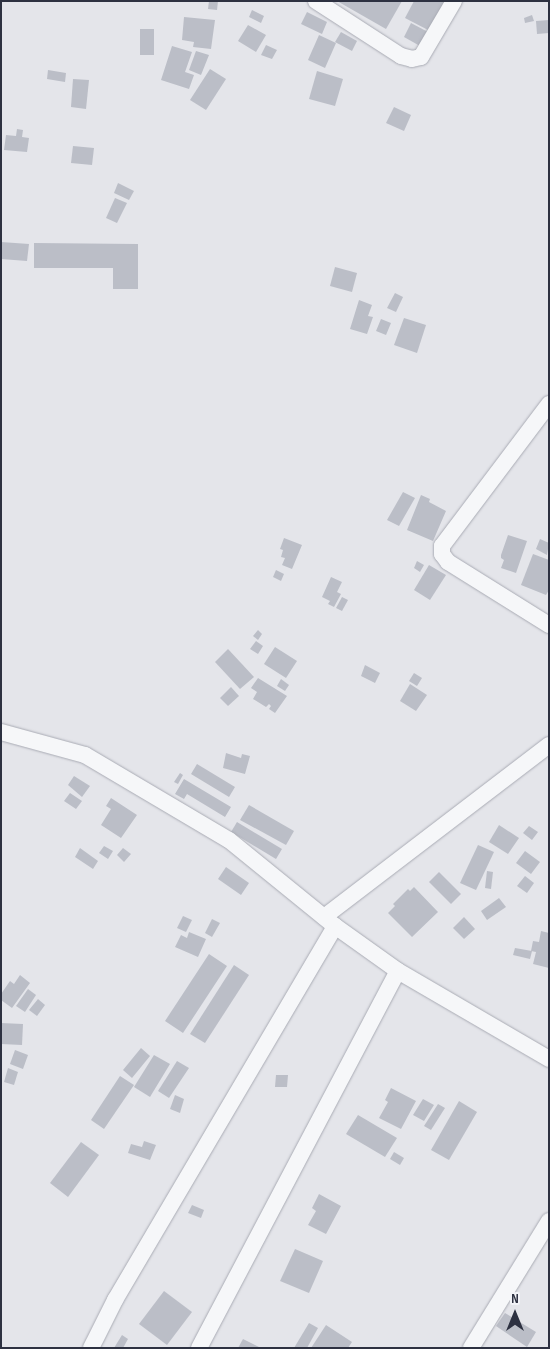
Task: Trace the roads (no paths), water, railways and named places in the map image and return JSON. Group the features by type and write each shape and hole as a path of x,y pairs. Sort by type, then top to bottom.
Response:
{"street":[{"path":"316,1 401,56 412,60 421,57 454,1"},
{"path":"549,404 442,546 442,554 448,562 549,625"},
{"path":"1,732 85,755 229,840 330,922 398,971 549,1059"},
{"path":"91,1348 115,1300 330,922 549,745"},
{"path":"199,1348 398,971"},
{"path":"471,1348 549,1221"}]}
